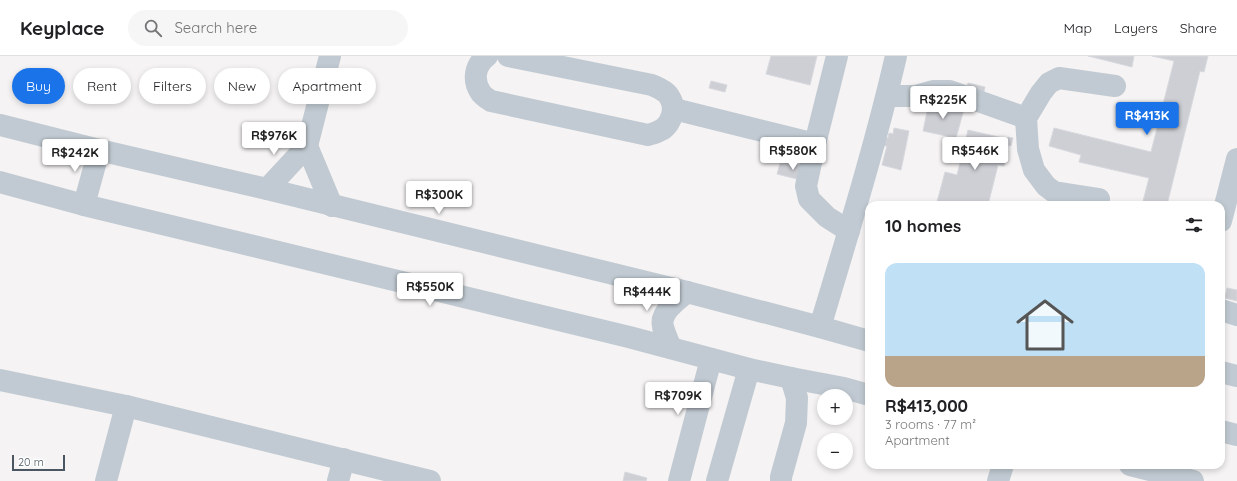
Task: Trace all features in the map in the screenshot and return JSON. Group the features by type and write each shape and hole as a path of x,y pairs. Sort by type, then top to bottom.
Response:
{"street":[{"path":"267,190 307,146 330,56"},
{"path":"487,56 480,61 476,72 476,84 481,94 491,101 648,135 664,128 671,120 674,109 670,97 663,90 652,85 508,56"},
{"path":"837,56 806,186 809,199 827,217 849,231"},
{"path":"820,327 887,96 896,56"},
{"path":"1099,199 1054,192 1046,186 1034,170 1028,149 1026,118 1049,83 1059,78 1115,86"},
{"path":"887,96 916,96 933,91 950,91 1026,118"},
{"path":"674,109 815,144"},
{"path":"0,125 687,292 865,340"},
{"path":"307,146 332,206"},
{"path":"84,205 99,150"},
{"path":"1225,206 1237,159"},
{"path":"0,182 84,205 671,348 749,369 844,388 865,394"},
{"path":"671,348 662,325 663,315 669,307 687,292"},
{"path":"1225,311 1237,315"},
{"path":"679,481 711,359"},
{"path":"717,481 749,369"},
{"path":"1225,373 1237,376"},
{"path":"782,481 781,477 796,423 796,398 791,378"},
{"path":"0,380 126,406 430,481"},
{"path":"106,481 126,406"},
{"path":"1225,432 1237,435"},
{"path":"338,481 344,459"},
{"path":"998,481 1002,469"},
{"path":"1140,469 1161,477 1192,481"}],"building":[{"path":"771,56 817,56 810,85 766,74"},
{"path":"1088,56 1134,56 1132,67"},
{"path":"1152,56 1208,56 1204,72 1200,71 1168,201 1143,201 1149,178 1079,162 1081,155 1049,146 1054,128 1151,152 1174,61"},
{"path":"711,81 727,85 725,92 709,88"},
{"path":"968,83 985,87 983,96 965,92"},
{"path":"929,102 964,109 956,138 923,131"},
{"path":"894,128 909,131 901,170 882,165 887,146 884,146 886,138 888,138 889,133 893,134"},
{"path":"968,130 1007,139 1008,137 1013,138 1011,146 1008,145 1004,166 998,165 989,201 937,201 945,172 957,175"},
{"path":"781,160 808,168 805,181 777,174"},
{"path":"1227,288 1237,290 1237,301 1225,298"},
{"path":"625,472 647,478 646,481 623,481"}]}
